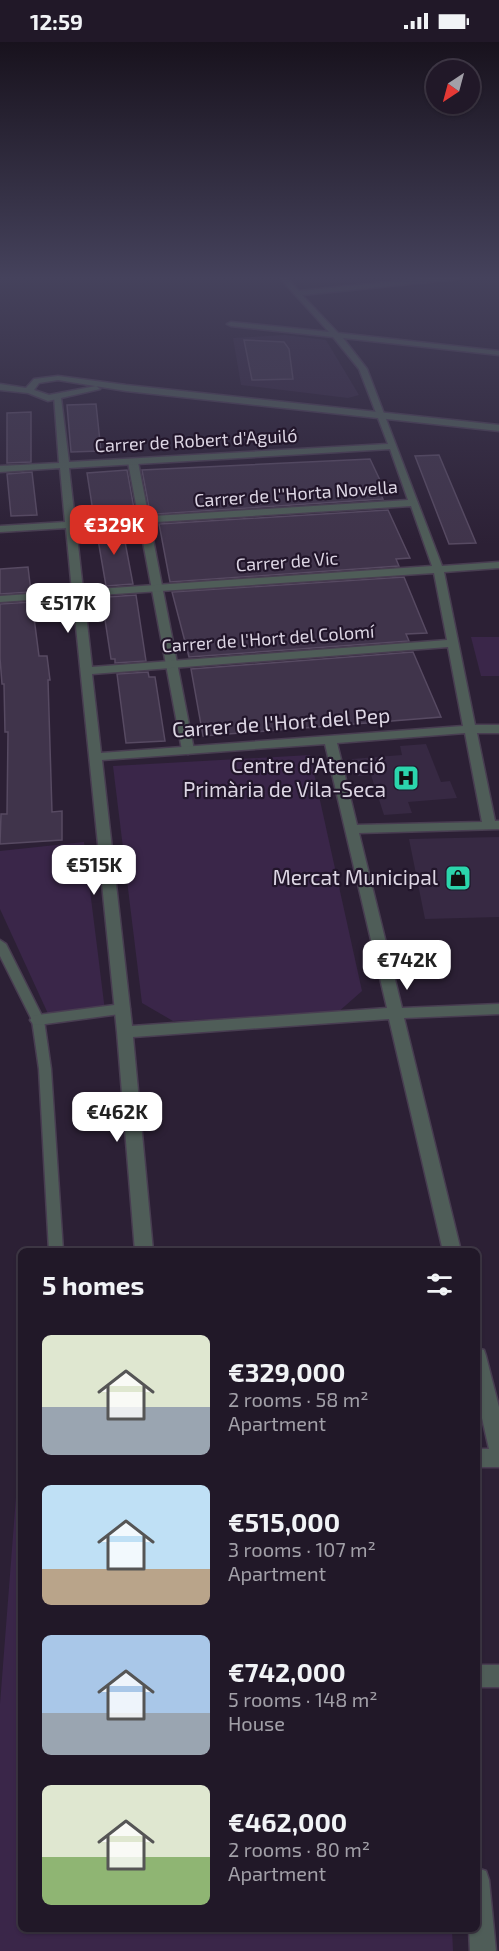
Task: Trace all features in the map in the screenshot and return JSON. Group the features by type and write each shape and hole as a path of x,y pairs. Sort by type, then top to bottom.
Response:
{"street":[{"path":"352,828 494,825 470,729 438,568 382,415 361,366"},
{"path":"0,387 58,378 126,388 499,428"},
{"path":"30,391 30,386 37,381"},
{"path":"77,382 81,387 78,392"},
{"path":"0,387 57,398 78,392 126,388"},
{"path":"57,398 125,1032 144,1248"},
{"name":"Carrer de Robert d'Aguiló","path":"0,469 393,446"},
{"path":"133,462 188,750"},
{"name":"Carrer de l''Horta Novella","path":"0,529 414,503"},
{"name":"Carrer de Vic","path":"0,599 499,565"},
{"name":"Carrer de l'Hort del Colomí","path":"86,671 453,642"},
{"name":"Carrer de l'Hort del Pep","path":"96,756 470,729 499,729"},
{"path":"330,739 451,1248"},
{"path":"38,1020 122,1009"},
{"path":"125,1032 396,1014 499,1010"},
{"path":"480,1369 499,1448"},
{"path":"480,1458 499,1458"},
{"path":"480,1676 499,1676"},
{"path":"480,1916 483,1951"}],"lane":[{"path":"0,944 38,1020 45,1069 56,1248"}],"shaded area":[{"path":"238,366 342,366 359,395 348,398 241,385"},
{"path":"471,637 499,637 499,676 481,676"},
{"name":"Centre d'Atenció Primària de Vila-Seca","path":"426,744 441,782 450,781 457,798 408,802 412,813 384,815 371,775 358,776 352,759 402,755 400,746"},
{"path":"310,755 362,991 337,1013 173,1021 142,1003 113,766"},
{"name":"Mercat Municipal","path":"499,837 499,917 425,919 409,839"},
{"path":"84,842 105,1011 50,1018 0,909 0,851"},
{"path":"18,1484 18,1932 452,1932 453,1951 0,1951 0,1704"}],"building":[{"path":"249,366 291,366 293,379 252,380"},
{"path":"96,404 101,451 71,452 67,405"},
{"path":"31,412 31,462 7,463 7,413"},
{"path":"439,455 476,543 449,544 415,456"},
{"path":"370,459 387,495 381,495 383,499 157,514 150,513 142,470"},
{"path":"127,470 135,514 94,518 87,473"},
{"path":"32,472 37,515 11,516 7,474"},
{"path":"388,510 410,558 396,559 399,566 170,582 159,524"},
{"path":"122,526 133,584 106,586 96,528"},
{"path":"28,567 31,592 0,594 0,569"},
{"path":"404,577 427,633 406,634 409,641 189,657 172,592"},
{"path":"136,595 146,661 115,663 115,659 111,659 102,600 108,600 108,597"},
{"path":"32,602 39,656 47,656 50,680 48,680 52,812 62,811 62,840 0,844 1,814 7,814 8,732 5,732 4,684 2,684 0,658 0,604"},
{"path":"413,652 441,717 203,736 191,669"},
{"path":"148,672 149,677 155,677 165,741 126,743 117,674"}],"place":[{"name":"Centre d'Atenció Primària de Vila-Seca","path":"406,778"},
{"name":"Mercat Municipal","path":"458,878"}]}
